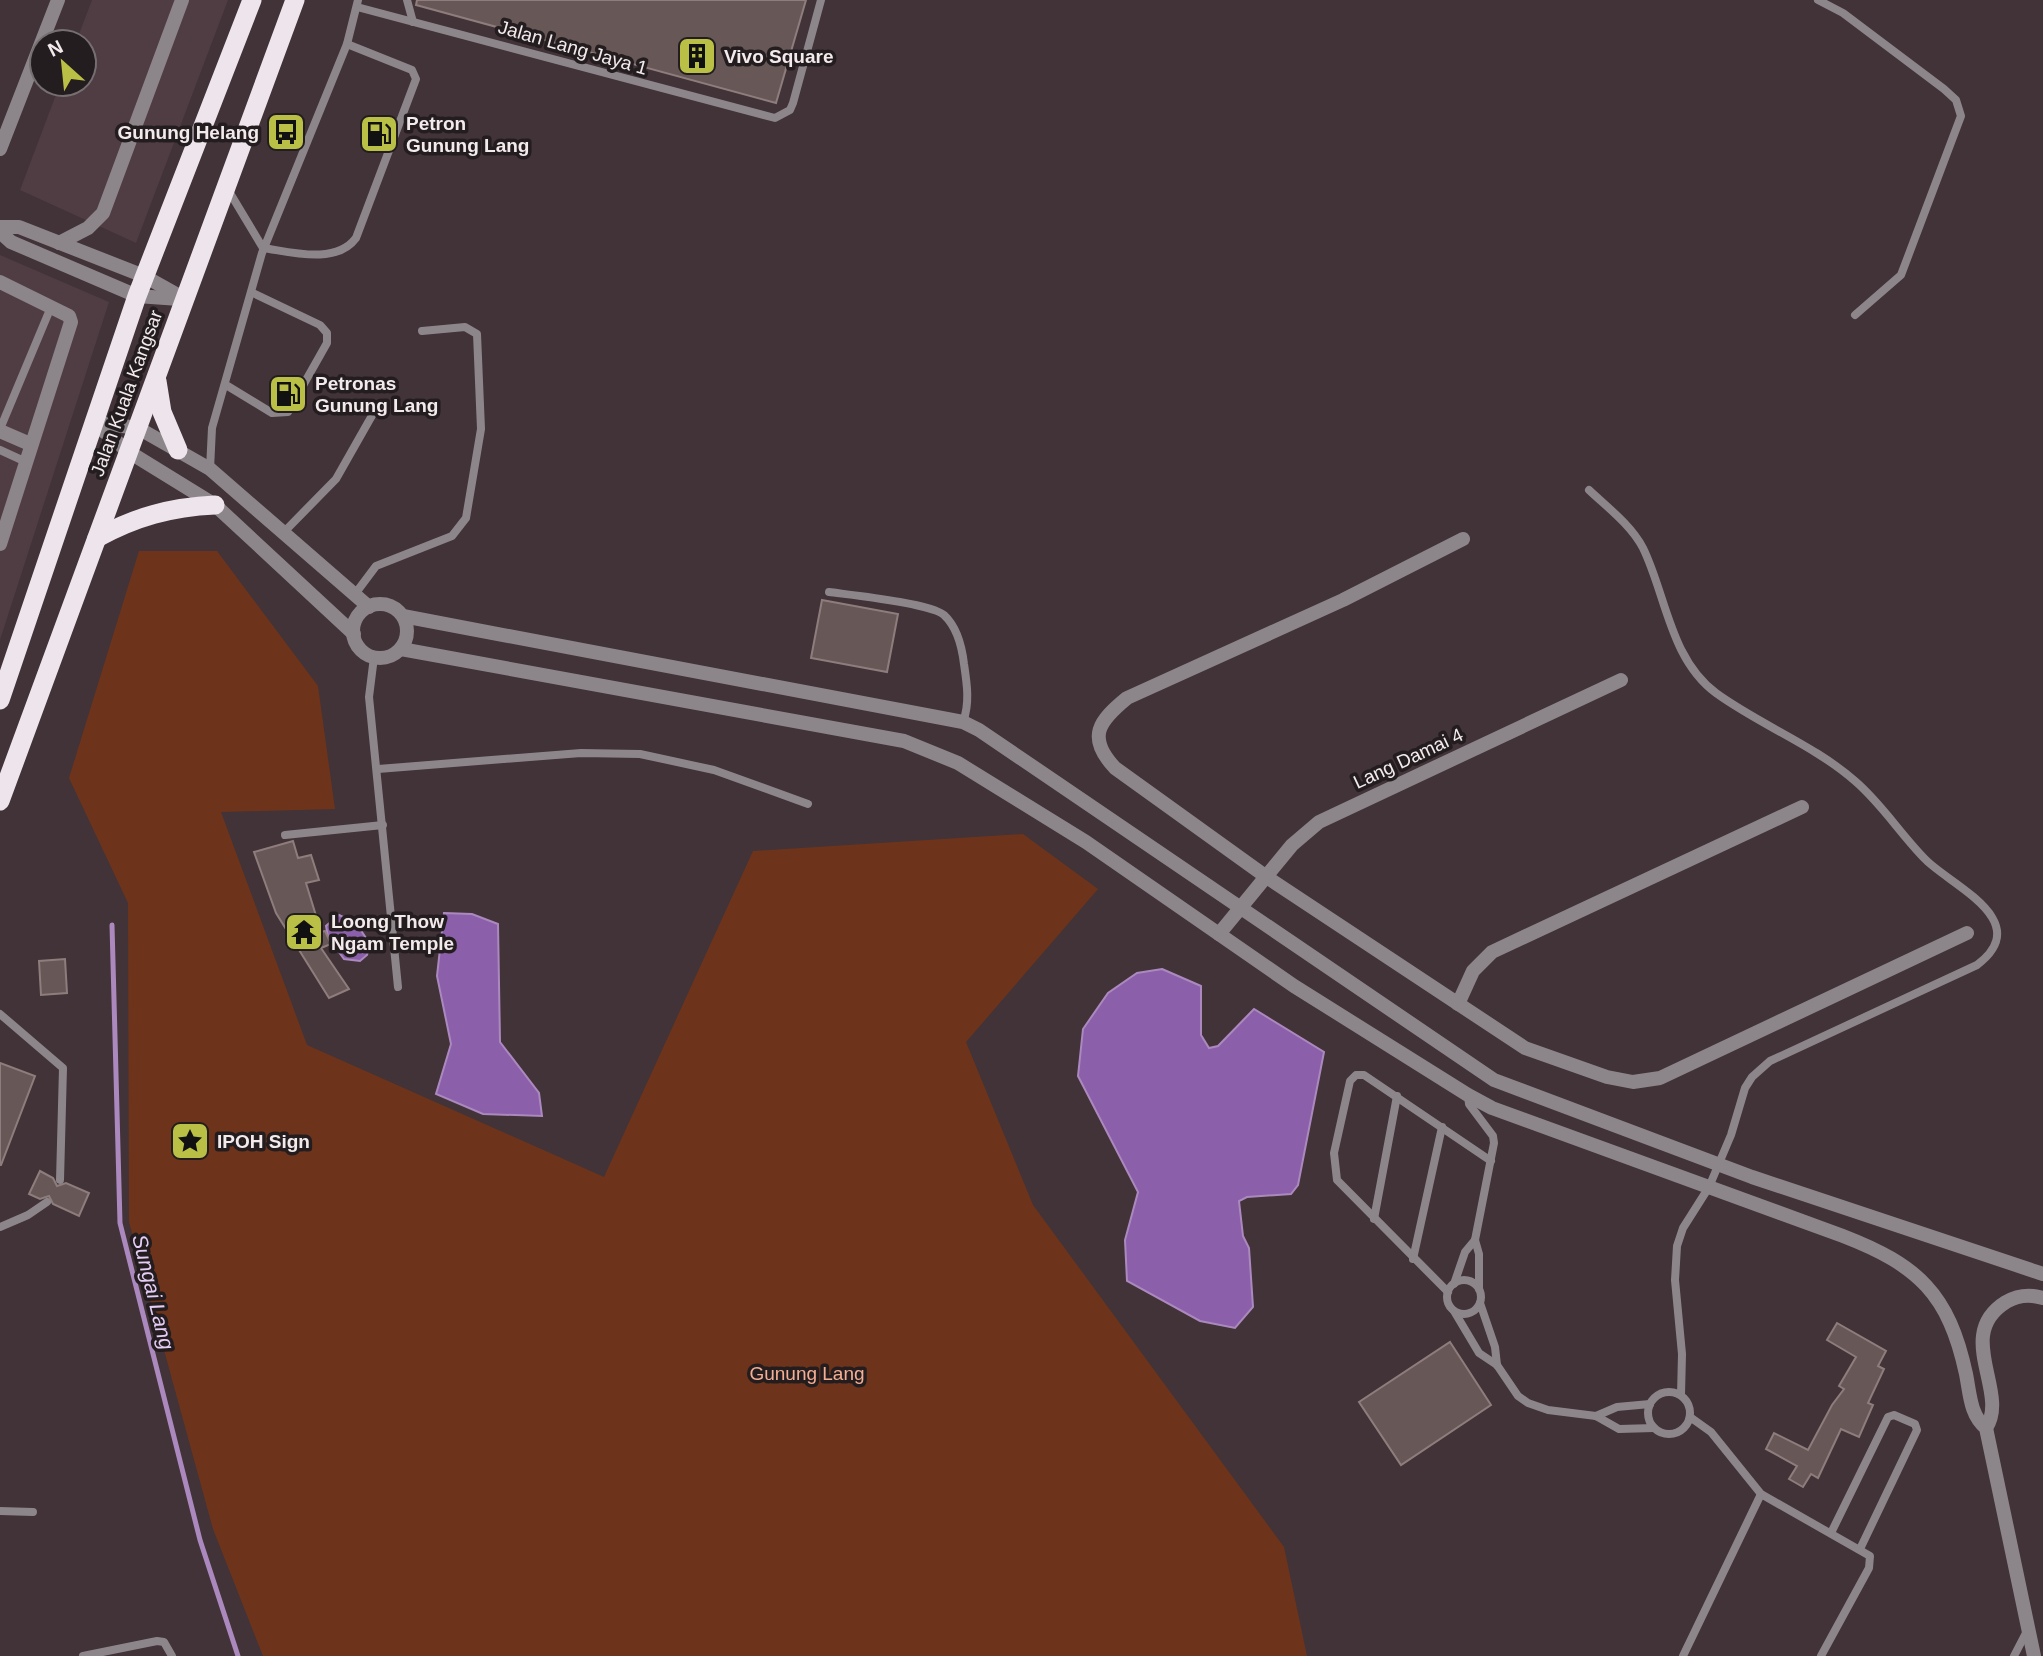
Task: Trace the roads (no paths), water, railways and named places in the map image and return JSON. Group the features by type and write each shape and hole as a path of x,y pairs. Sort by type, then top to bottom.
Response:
{"highway":[{"name":"Jalan Kuala Kangsar","path":"0,700 144,276 252,0"},
{"name":"Jalan Kuala Kangsar","path":"0,801 295,0"},
{"path":"157,377 162,412 178,450"},
{"path":"97,538 126,522 156,512 215,505"}],"street":[{"path":"0,149 58,0"},
{"path":"59,243 88,228 103,213 182,0"},
{"path":"0,229 19,228 59,243 144,276 185,299"},
{"path":"0,229 11,242 137,296 185,299"},
{"path":"0,282 69,316 71,326 24,461 0,544"},
{"path":"93,422 138,428 210,469 369,607"},
{"path":"93,422 129,452 215,505 354,634 360,649 374,657 388,657 401,649 407,633 403,616"},
{"path":"0,430 30,444"},
{"path":"1463,539 1343,600 1127,698 1105,717 1097,737 1102,754 1115,768 1268,878 1458,1004 1542,1056 1633,1082 1660,1079 1967,933"},
{"path":"354,634 357,618 369,607 384,604 403,616 963,722 979,730 1494,1080 1718,1165 2043,1274"},
{"path":"401,649 904,741 958,764 1086,842 1294,986 1492,1108 1868,1245 1921,1278 1941,1306 1955,1333 1975,1417 1986,1429 2034,1656"},
{"name":"Lang Damai 4","path":"1219,934 1268,878 1292,845 1319,822 1621,680"},
{"path":"1458,1004 1473,971 1492,952 1802,807"},
{"path":"1986,1429 1993,1415 1982,1348 1988,1322 2003,1304 2012,1299 2031,1295 2043,1298"}],"lane":[{"path":"407,0 414,22"},
{"name":"Jalan Lang Jaya 1","path":"357,3 414,22 766,118 775,118 790,110 793,103 821,0"},
{"path":"1818,0 1843,13 1944,89 1956,100 1961,116 1901,275 1855,315"},
{"path":"210,469 212,428 253,293 263,248 347,44 357,3"},
{"path":"263,248 325,254 341,251 356,238 416,79 411,70 347,44"},
{"path":"226,186 263,248"},
{"path":"226,385 272,413 288,412 327,344 327,333 320,325 253,293"},
{"path":"0,430 51,307"},
{"path":"355,594 376,566 452,536 466,518 481,429 477,334 466,327 422,331"},
{"path":"284,532 336,480 378,405"},
{"path":"0,450 24,461"},
{"path":"1475,1240 1465,1252 1448,1292 1448,1303 1479,1353 1497,1365 1518,1396 1528,1404 1548,1410 1596,1416 1619,1429 1654,1428 1667,1435 1678,1433 1690,1417 1690,1407 1681,1395 1682,1354 1675,1280 1677,1246 1683,1228 1709,1187 1737,1120 1745,1087 1770,1061 1978,965 1994,944 1996,921 1973,895 1924,859 1856,781 1704,683 1679,645 1638,540 1589,490"},
{"path":"828,592 926,608 945,616 954,629 964,659 968,698 963,722"},
{"path":"374,657 369,697 398,987"},
{"path":"378,769 581,753 640,754 714,770 808,804"},
{"path":"285,835 383,825"},
{"path":"0,1014 63,1068 60,1180"},
{"path":"1448,1292 1337,1180 1334,1153 1352,1077 1364,1074 1491,1161"},
{"path":"1468,1095 1468,1104 1493,1136 1491,1161 1475,1240 1479,1254 1480,1303 1495,1347 1497,1365"},
{"path":"1374,1219 1397,1096"},
{"path":"1413,1259 1442,1127"},
{"path":"0,1227 29,1215 47,1202"},
{"path":"1454,1283 1468,1281 1479,1289"},
{"path":"1454,1311 1471,1313 1480,1303"},
{"path":"1596,1416 1617,1407 1650,1404 1666,1392 1681,1395"},
{"path":"1650,1404 1648,1414 1654,1428"},
{"path":"1830,1533 1888,1417 1894,1415 1915,1424 1917,1430 1860,1549"},
{"path":"1690,1417 1711,1432 1761,1494 1870,1556 1870,1564 1821,1656"},
{"path":"1683,1656 1761,1494"},
{"path":"0,1511 33,1511"},
{"path":"2014,1656 2028,1629"},
{"path":"83,1656 157,1641 164,1642 172,1656"}],"waterway":[{"name":"Sungai Lang","path":"112,925 120,1223 200,1540 238,1656"}],"place":[{"name":"Vivo Square","path":"697,56"},
{"name":"Gunung Helang","path":"286,132"},
{"name":"Petron Gunung Lang","path":"379,134"},
{"name":"Petronas Gunung Lang","path":"288,394"},
{"name":"Loong Thow Ngam Temple","path":"304,932"},
{"name":"IPOH Sign","path":"190,1141"}],"park label":[{"name":"Gunung Lang","path":"807,1373"}]}
